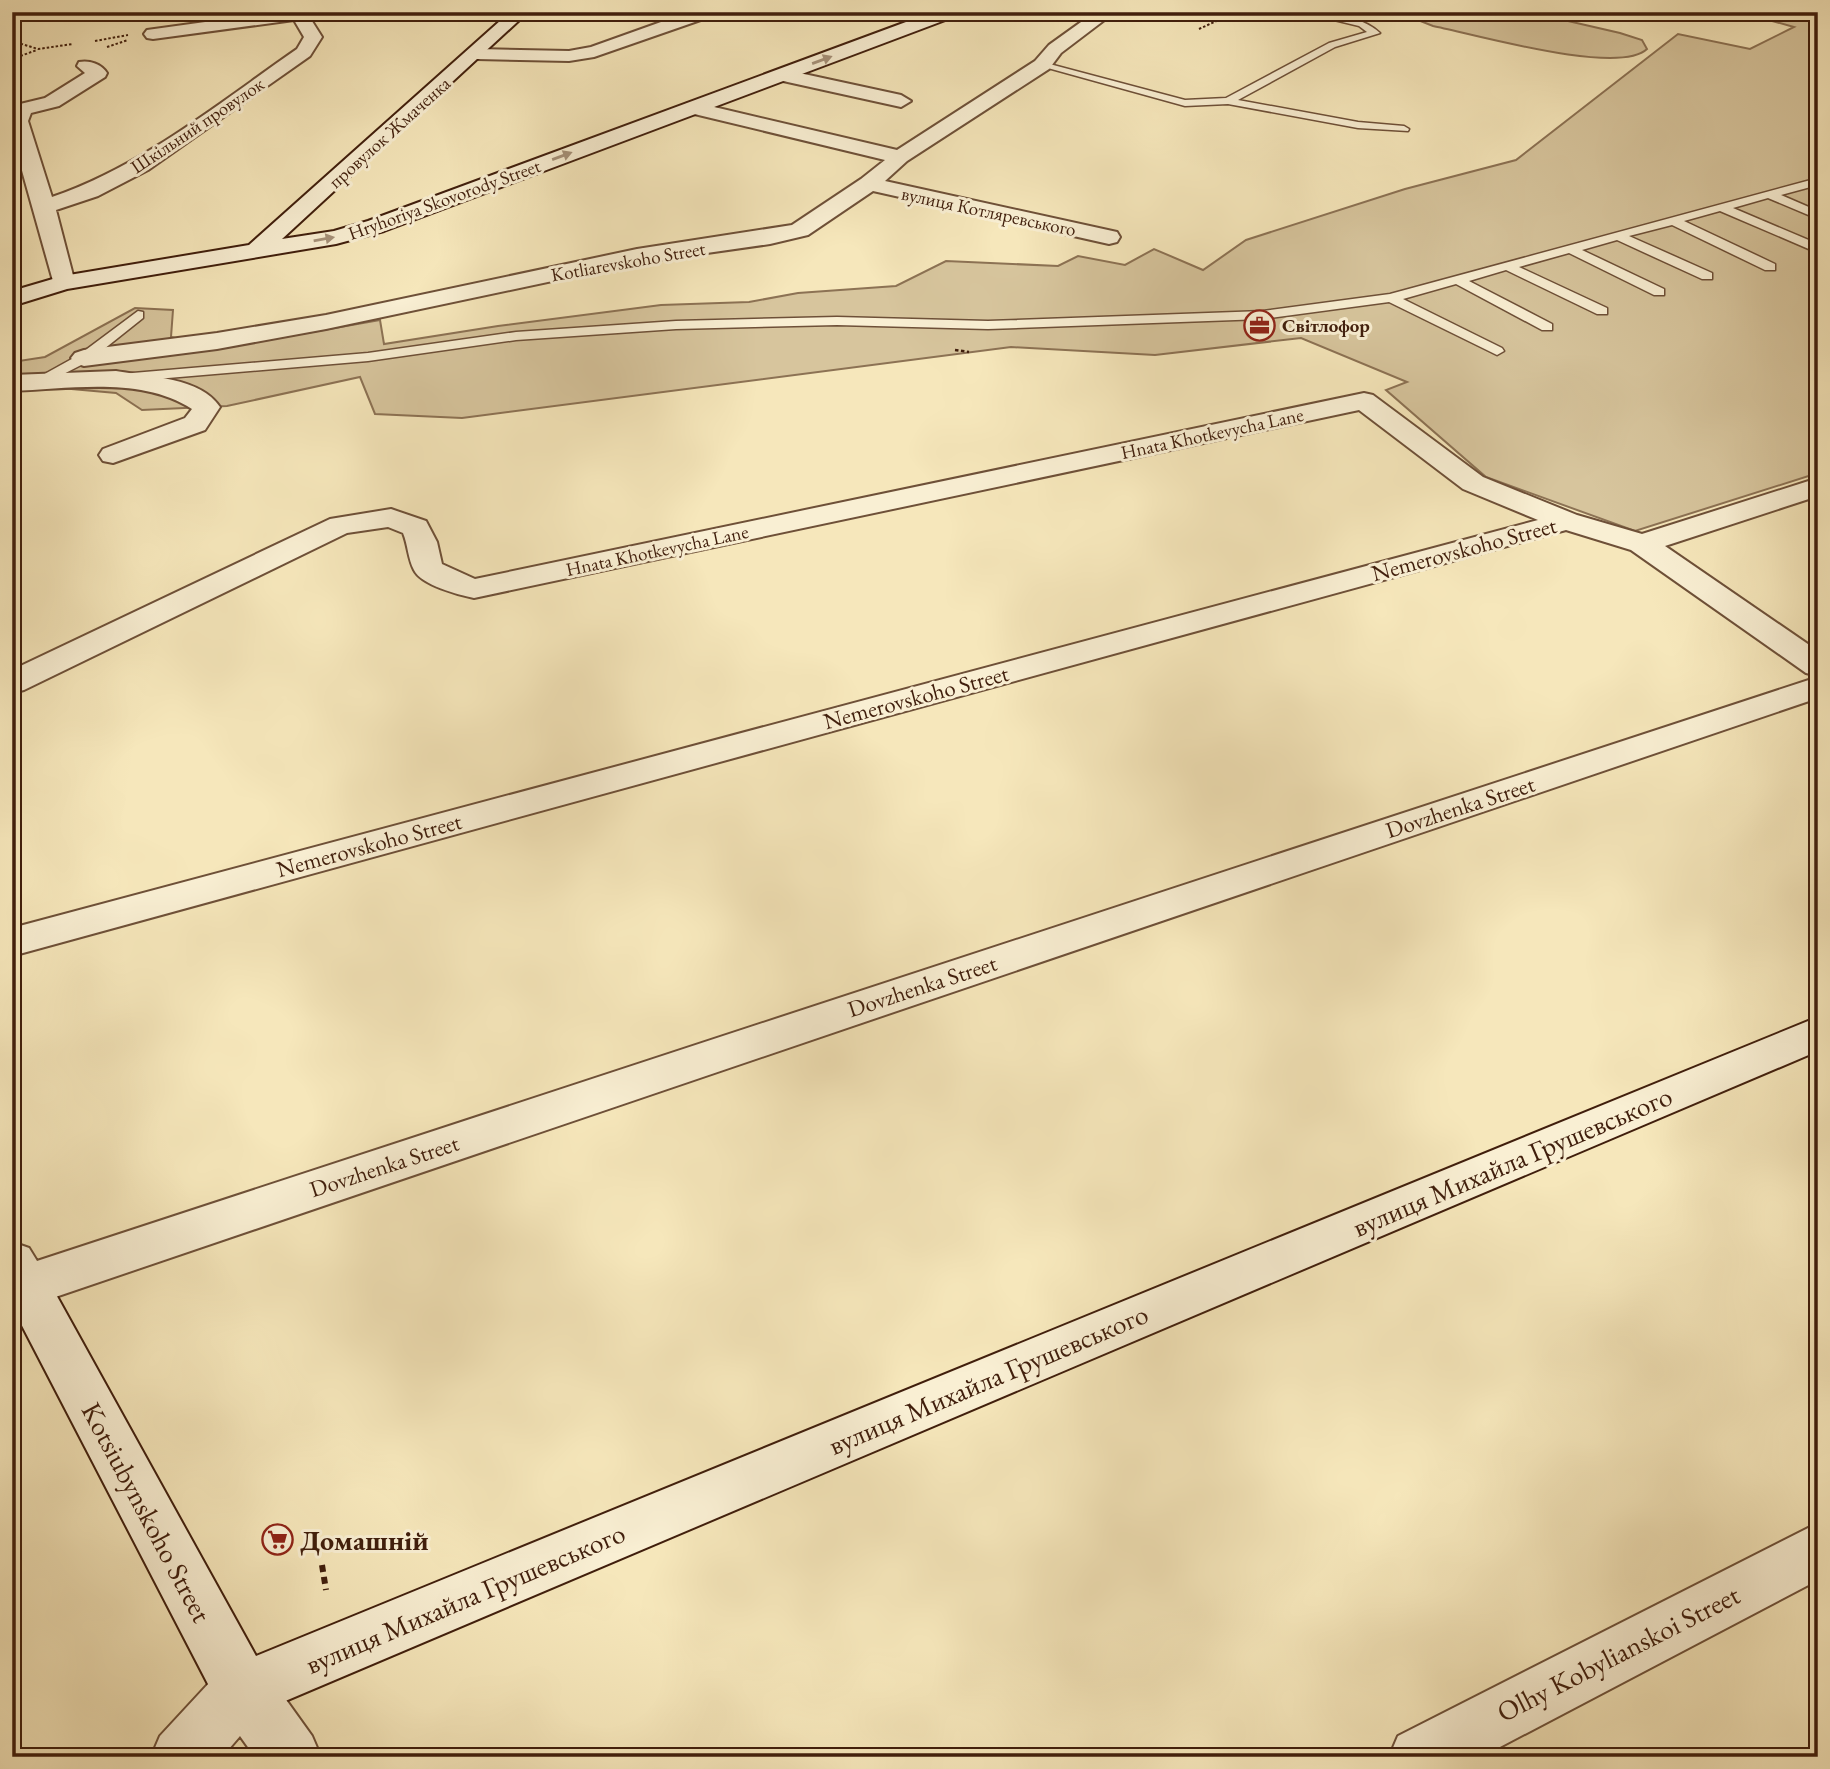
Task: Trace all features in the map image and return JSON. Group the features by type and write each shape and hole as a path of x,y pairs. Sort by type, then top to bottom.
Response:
{"street":[{"name":"провулок Жмаченка","path":"257,250 477,54 520,12"},
{"path":"477,54 569,56 594,52 706,12"},
{"name":"Hryhoriya Skovorody Street","path":"12,299 63,283 336,237 376,226 950,12"},
{"name":"Kotliarevskoho Street","path":"84,358 217,341 326,322 637,256 771,237 800,230 869,184 900,157 1042,65 1055,49 1107,12"},
{"path":"153,34 308,13"},
{"name":"Шкільний провулок","path":"44,207 90,191 141,166 304,52 313,37 308,13"},
{"path":"63,283 44,207 22,168 18,121 23,109 52,102 99,73 86,66"},
{"path":"781,75 901,101"},
{"path":"693,108 900,157"},
{"name":"вулиця Котляревського","path":"869,184 1109,237"},
{"path":"12,383 116,379 182,391 207,407 195,424 113,455"},
{"name":"Hnata Khotkevycha Lane","path":"12,683 340,525 391,518 415,527 422,542 428,569 452,582 474,589 1364,401 1473,483 1567,521"},
{"path":"1642,544 1818,487"},
{"name":"Nemerovskoho Street","path":"12,942 1567,521 1642,544 1818,666"},
{"name":"Dovzhenka Street","path":"17,1282 1818,687"},
{"name":"вулиця Михайла Грушевського","path":"181,1757 243,1690 1818,1033"},
{"name":"Kotsiubynskoho Street","path":"17,1282 243,1690 291,1757"},
{"name":"Olhy Kobylianskoi Street","path":"1419,1757 1818,1550"}],"lane":[{"path":"1228,101 1332,46 1375,33 1362,24 1305,12"},
{"path":"1042,65 1185,103 1228,101 1358,125 1405,129"},
{"path":"116,379 368,357 516,337 676,325 837,321 988,325 1263,315 1302,309 1332,309 1391,298 1720,207 1815,184"},
{"path":"1772,195 1818,215"},
{"path":"1720,207 1818,250"},
{"path":"1675,221 1770,267"},
{"path":"1618,236 1707,276"},
{"path":"1571,249 1658,292"},
{"path":"1507,266 1602,311"},
{"path":"1458,280 1547,327"},
{"path":"1391,298 1497,351"},
{"path":"39,381 84,358 138,315"}],"path":[{"path":"1199,29 1236,12"},
{"path":"12,59 38,49"},
{"path":"322,1565 326,1590"}],"shaded area":[{"path":"1406,12 1529,12 1620,33 1642,40 1647,49 1631,56 1607,58 1544,51 1433,26 1410,17"},
{"path":"1740,12 1818,12 1818,473 1635,531 1486,477 1386,390 1407,382 1301,338 1155,355 1011,347 462,418 375,414 360,377 227,406 142,410 116,393 49,387 12,392 12,362 45,357 135,308 173,310 171,337 222,348 380,320 384,344 661,305 749,302 798,293 896,286 946,261 1058,266 1078,256 1125,265 1154,249 1203,270 1246,240 1405,189 1516,160 1678,34 1750,49 1794,27"}],"place":[{"name":"Світлофор","path":"1259,325"},
{"name":"Домашній","path":"277,1540"}]}
